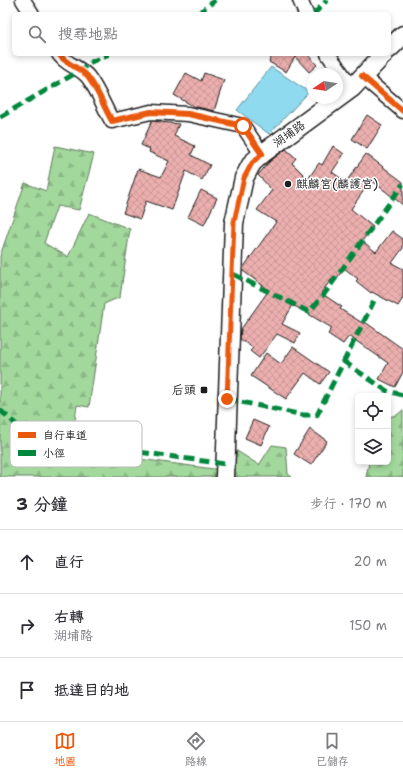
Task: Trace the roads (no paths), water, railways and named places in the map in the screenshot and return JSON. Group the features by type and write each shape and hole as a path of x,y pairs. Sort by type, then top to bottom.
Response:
{"main road":[{"path":"391,47 403,35"},
{"name":"湖埔路","path":"224,477 234,222 244,178 252,163 262,154 357,82 382,56"}],"street":[{"path":"23,0 31,12"},
{"path":"300,0 305,12"},
{"path":"60,56 62,59 81,70 88,77 112,121 151,112 188,114 243,126 262,154"},
{"path":"330,56 357,82 403,111"}],"water":[{"path":"271,67 307,91 307,94 269,134 237,110"}],"place":[{"name":"麒麟宮(麟護宮)","path":"288,184"},
{"name":"后頭","path":"204,390"}]}
